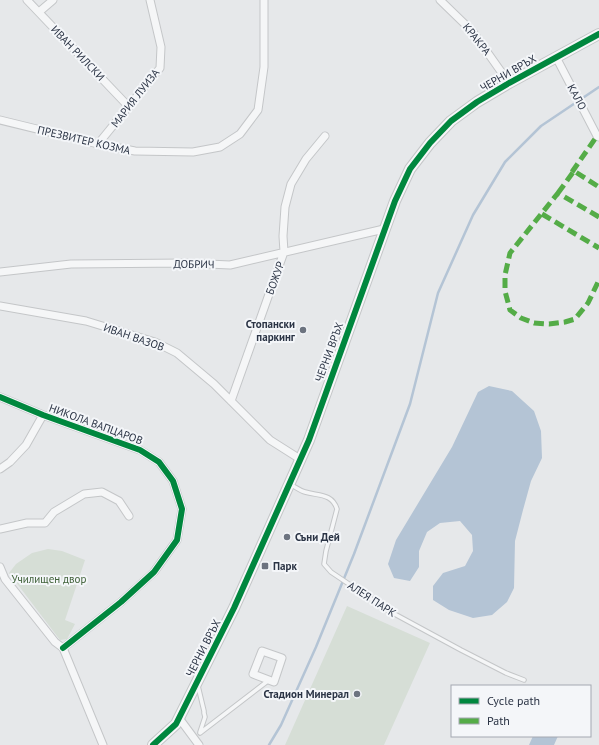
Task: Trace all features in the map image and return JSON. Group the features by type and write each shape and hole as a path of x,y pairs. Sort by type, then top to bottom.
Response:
{"street":[{"name":"ИВАН РИЛСКИ","path":"28,0 130,107"},
{"path":"39,12 53,0"},
{"name":"МАРИЯ ЛУИЗА","path":"98,144 130,107 160,68 161,47 150,0"},
{"name":"ПРЕЗВИТЕР КОЗМА","path":"0,120 98,144 135,151 193,152 220,147 240,134 258,110 264,67 264,0"},
{"name":"КРАКРА","path":"440,0 473,32 509,82"},
{"name":"ЧЕРНИ ВРЪХ","path":"152,745 176,724 234,608 309,440 384,229 410,169 430,143 451,121 477,102 509,82 599,34"},
{"name":"КАЛО","path":"556,57 599,137"},
{"name":"БОЖУР","path":"231,401 284,252 283,236 285,207 290,184 306,159 325,136"},
{"name":"ДОБРИЧ","path":"0,272 71,264 186,263 230,265 384,229"},
{"name":"ИВАН ВАЗОВ","path":"0,306 86,321 155,342 178,353 214,384 270,440 300,459"},
{"name":"НИКОЛА ВАПЦАРОВ","path":"0,397 43,415 140,450 159,462 173,481 182,509 177,540 154,572 121,602 63,648"},
{"path":"0,469 10,462 26,445 43,415"},
{"path":"0,529 27,523 44,523 54,512 84,494 102,492 119,501 129,516"},
{"path":"0,567 2,582 55,642 63,648 103,745"},
{"path":"262,651 282,658 274,682 269,680 253,674 262,651"},
{"path":"179,718 199,745"}],"lane":[{"name":"АЛЕЯ ПАРК","path":"289,484 304,492 328,497 335,503 337,509 324,564 331,572 389,611 460,650 506,673 524,680"},
{"path":"197,682 205,716 200,733 269,680"}],"green space":[{"name":"Училищен двор","path":"48,549 62,551 85,560 65,620 75,624 67,639 60,640 9,573 16,564 32,553"},
{"name":"Стадион Минерал","path":"347,606 430,643 384,745 285,745"}],"water":[{"path":"489,386 512,391 534,411 541,431 542,458 531,481 515,541 514,588 507,602 492,615 473,618 449,610 433,600 433,586 443,573 465,566 473,551 472,535 460,521 440,523 427,532 419,551 419,567 410,581 394,578 388,564 396,540 452,447 478,392"},
{"path":"533,737 558,737 554,745 529,745"}],"waterway":[{"path":"269,745 281,725 316,647 354,554 410,404 438,293 473,215 505,162 541,126 599,87"}],"marked path":[{"path":"572,172 597,136"},
{"path":"558,193 574,171 599,187"},
{"path":"599,217 558,193 510,253 505,275 505,291 510,310 521,318 534,323 549,324 575,319 588,303 599,280"},
{"path":"542,214 599,248"}],"cycle path":[{"path":"153,745 176,724 234,608 309,440 395,201 410,169 430,143 451,121 477,102 599,34"},
{"path":"0,397 43,415 140,450 159,462 173,481 182,509 177,540 154,572 121,602 63,648"}],"place":[{"name":"Стопански паркинг","path":"303,330"},
{"name":"Съни Дей","path":"287,537"},
{"name":"Парк","path":"265,566"},
{"name":"Стадион Минерал","path":"357,694"}]}
